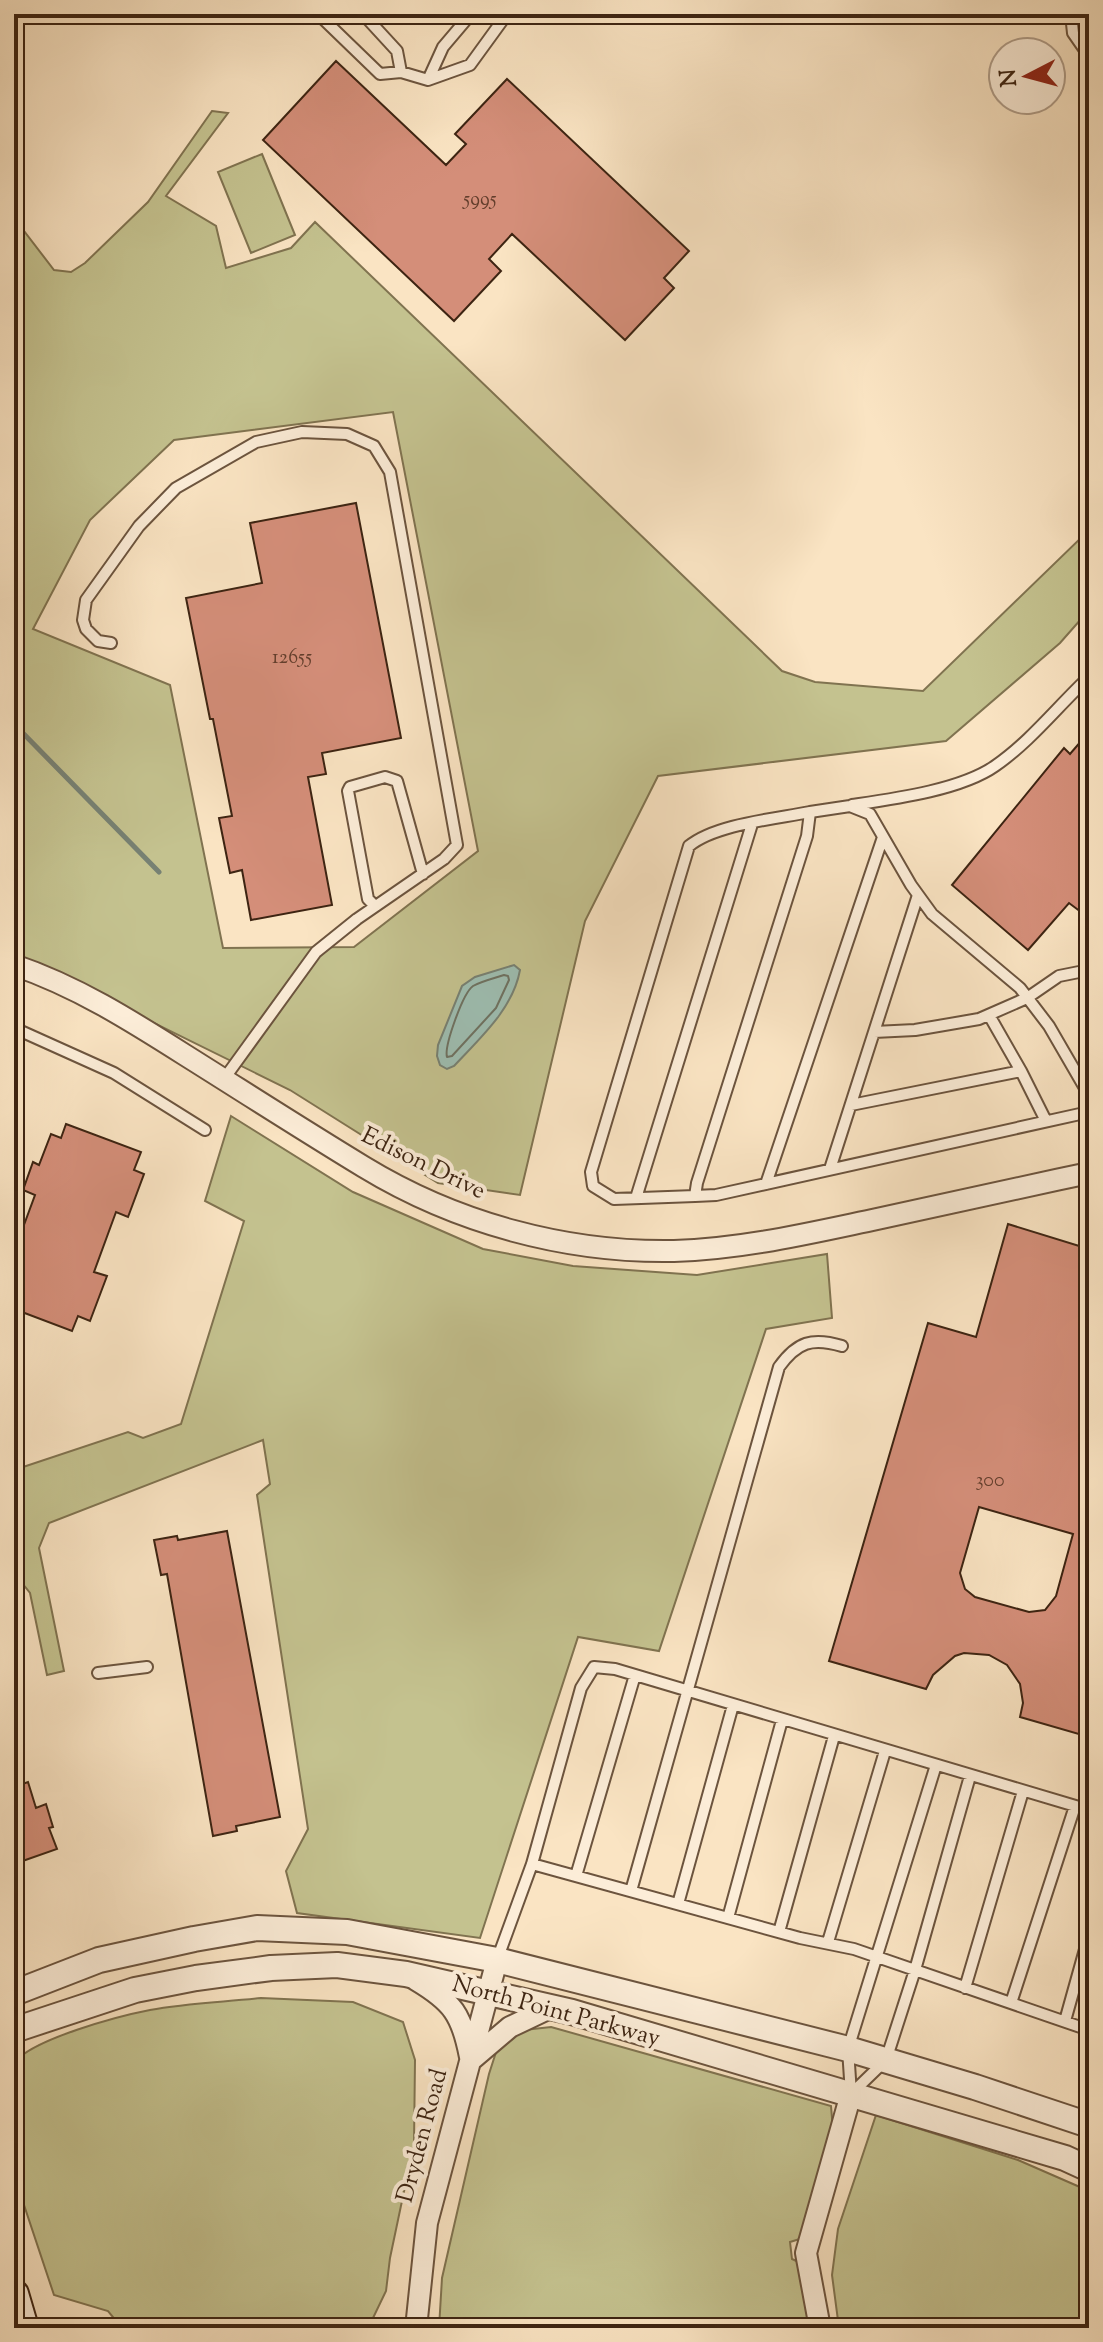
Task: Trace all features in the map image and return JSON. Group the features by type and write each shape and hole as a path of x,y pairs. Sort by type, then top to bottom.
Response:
{"main road":[{"path":"14,2294 24,2328"}],"street":[{"name":"Edison Drive","path":"14,965 105,1004 367,1169 437,1205 495,1226 552,1240 613,1249 674,1251 735,1246 797,1236 1089,1173"},
{"name":"North Point Parkway","path":"14,1993 99,1960 257,1928 347,1932 497,1960 848,2049 1089,2125"},
{"name":"Dryden Road","path":"416,2328 427,2223 497,1960"},
{"name":"North Point Parkway","path":"14,2030 135,1990 271,1968 337,1965 406,1974 552,2007 1065,2158 1089,2169"},
{"path":"406,1974 443,1997 458,2014 470,2061"},
{"path":"470,2061 510,2027 552,2007"},
{"path":"820,2328 806,2253 851,2094"}],"lane":[{"path":"318,14 380,74 401,72 428,80 470,65 507,14"},
{"path":"363,14 397,51 401,72"},
{"path":"428,80 443,47 471,14"},
{"path":"1071,14 1073,33 1088,53"},
{"path":"111,643 98,641 86,629 83,620 86,600 139,526 176,488 256,442 302,432 347,434 374,446 390,472 457,845 444,859 375,906 316,952 224,1079"},
{"path":"1089,677 1038,731 992,768 958,782 905,797 752,824 699,838 689,846 591,1172 593,1186 614,1199 716,1195 1089,1112"},
{"path":"375,906 368,899 348,791 350,787 385,777 397,781 423,874"},
{"path":"850,806 870,814 932,914 1020,988 1049,1026 1089,1095"},
{"path":"695,1196 807,836 810,812"},
{"path":"636,1198 752,824"},
{"path":"766,1184 883,837"},
{"path":"830,1169 918,895"},
{"path":"874,1032 915,1030 979,1019 1027,998 1059,976 1089,970"},
{"path":"989,1015 1046,1121"},
{"path":"14,1028 114,1073 205,1130"},
{"path":"851,1105 1021,1071"},
{"path":"631,1891 779,1367 791,1351 810,1342 842,1346"},
{"path":"98,1673 147,1667"},
{"path":"497,1960 532,1864 581,1688 594,1667 615,1669 1089,1810"},
{"path":"576,1876 635,1675"},
{"path":"678,1904 733,1705"},
{"path":"728,1918 782,1720"},
{"path":"779,1932 834,1736"},
{"path":"828,1942 885,1751"},
{"path":"851,2094 848,2049 936,1765"},
{"path":"851,2094 886,2060 970,1776"},
{"path":"965,1988 1023,1791"},
{"path":"1011,2003 1075,1806"},
{"path":"532,1864 876,1956 1089,2030"},
{"path":"1065,2021 1089,1935"}],"shaded area":[{"path":"212,111 228,113 166,196 216,226 226,268 291,248 315,222 782,671 815,682 923,691 1089,530 1089,610 1060,643 946,741 658,776 585,921 520,1195 438,1183 290,1090 14,954 14,218 54,270 71,272 85,263 148,202","holes":["393,412 478,851 354,947 223,948 170,685 33,629 90,520 174,440"]},
{"path":"262,154 295,235 251,253 218,172"},
{"path":"231,1116 353,1192 483,1249 573,1266 697,1275 827,1254 832,1318 766,1329 659,1651 578,1637 480,1938 297,1913 286,1871 308,1829 257,1495 270,1484 263,1440 49,1523 39,1548 64,1671 47,1675 30,1593 14,1573 14,1470 128,1432 143,1438 181,1424 244,1221 205,1201"},
{"path":"261,1998 353,2002 403,2022 415,2060 414,2144 386,2291 373,2318 271,2328 122,2328 108,2311 54,2295 14,2175 14,2063 38,2045 118,2017 177,2006"},
{"path":"551,2027 831,2106 833,2130 803,2238 790,2242 792,2259 803,2264 813,2328 439,2328 442,2278 498,2046 524,2030"},
{"path":"876,2115 1018,2160 1089,2191 1089,2328 839,2328 832,2275 838,2229"}],"water":[{"path":"514,965 520,970 503,1010 454,1066 447,1069 440,1065 438,1045 462,986 475,977"}],"building":[{"path":"336,61 446,165 466,144 455,134 507,79 689,251 664,278 674,288 625,340 512,234 489,259 501,271 454,321 263,140"},
{"path":"356,503 401,738 322,753 326,774 308,777 332,905 251,920 242,870 230,873 219,818 232,816 186,598 262,583 250,523"},
{"path":"1089,732 1089,918 1069,903 1028,950 952,885 1064,748 1070,754"},
{"path":"66,1124 141,1152 134,1170 144,1174 128,1217 116,1212 94,1272 107,1276 90,1321 78,1316 72,1331 14,1309 14,1230 21,1233 35,1195 23,1190 33,1162 39,1165 51,1134 61,1138"},
{"path":"1008,1224 1089,1249 1089,1737 1020,1717 1023,1703 1020,1684 1007,1665 989,1655 964,1653 955,1656 933,1675 926,1689 829,1661 928,1323 976,1337","holes":["979,1507 1073,1534 1056,1596 1045,1610 1029,1612 975,1597 965,1589 960,1573"]},
{"path":"227,1531 280,1817 236,1826 237,1831 213,1836 167,1574 161,1575 154,1540 177,1536 178,1540"},
{"path":"28,1782 36,1808 46,1804 53,1827 49,1828 57,1849 14,1864 14,1787"}],"waterway":[{"path":"14,724 159,872"}]}
